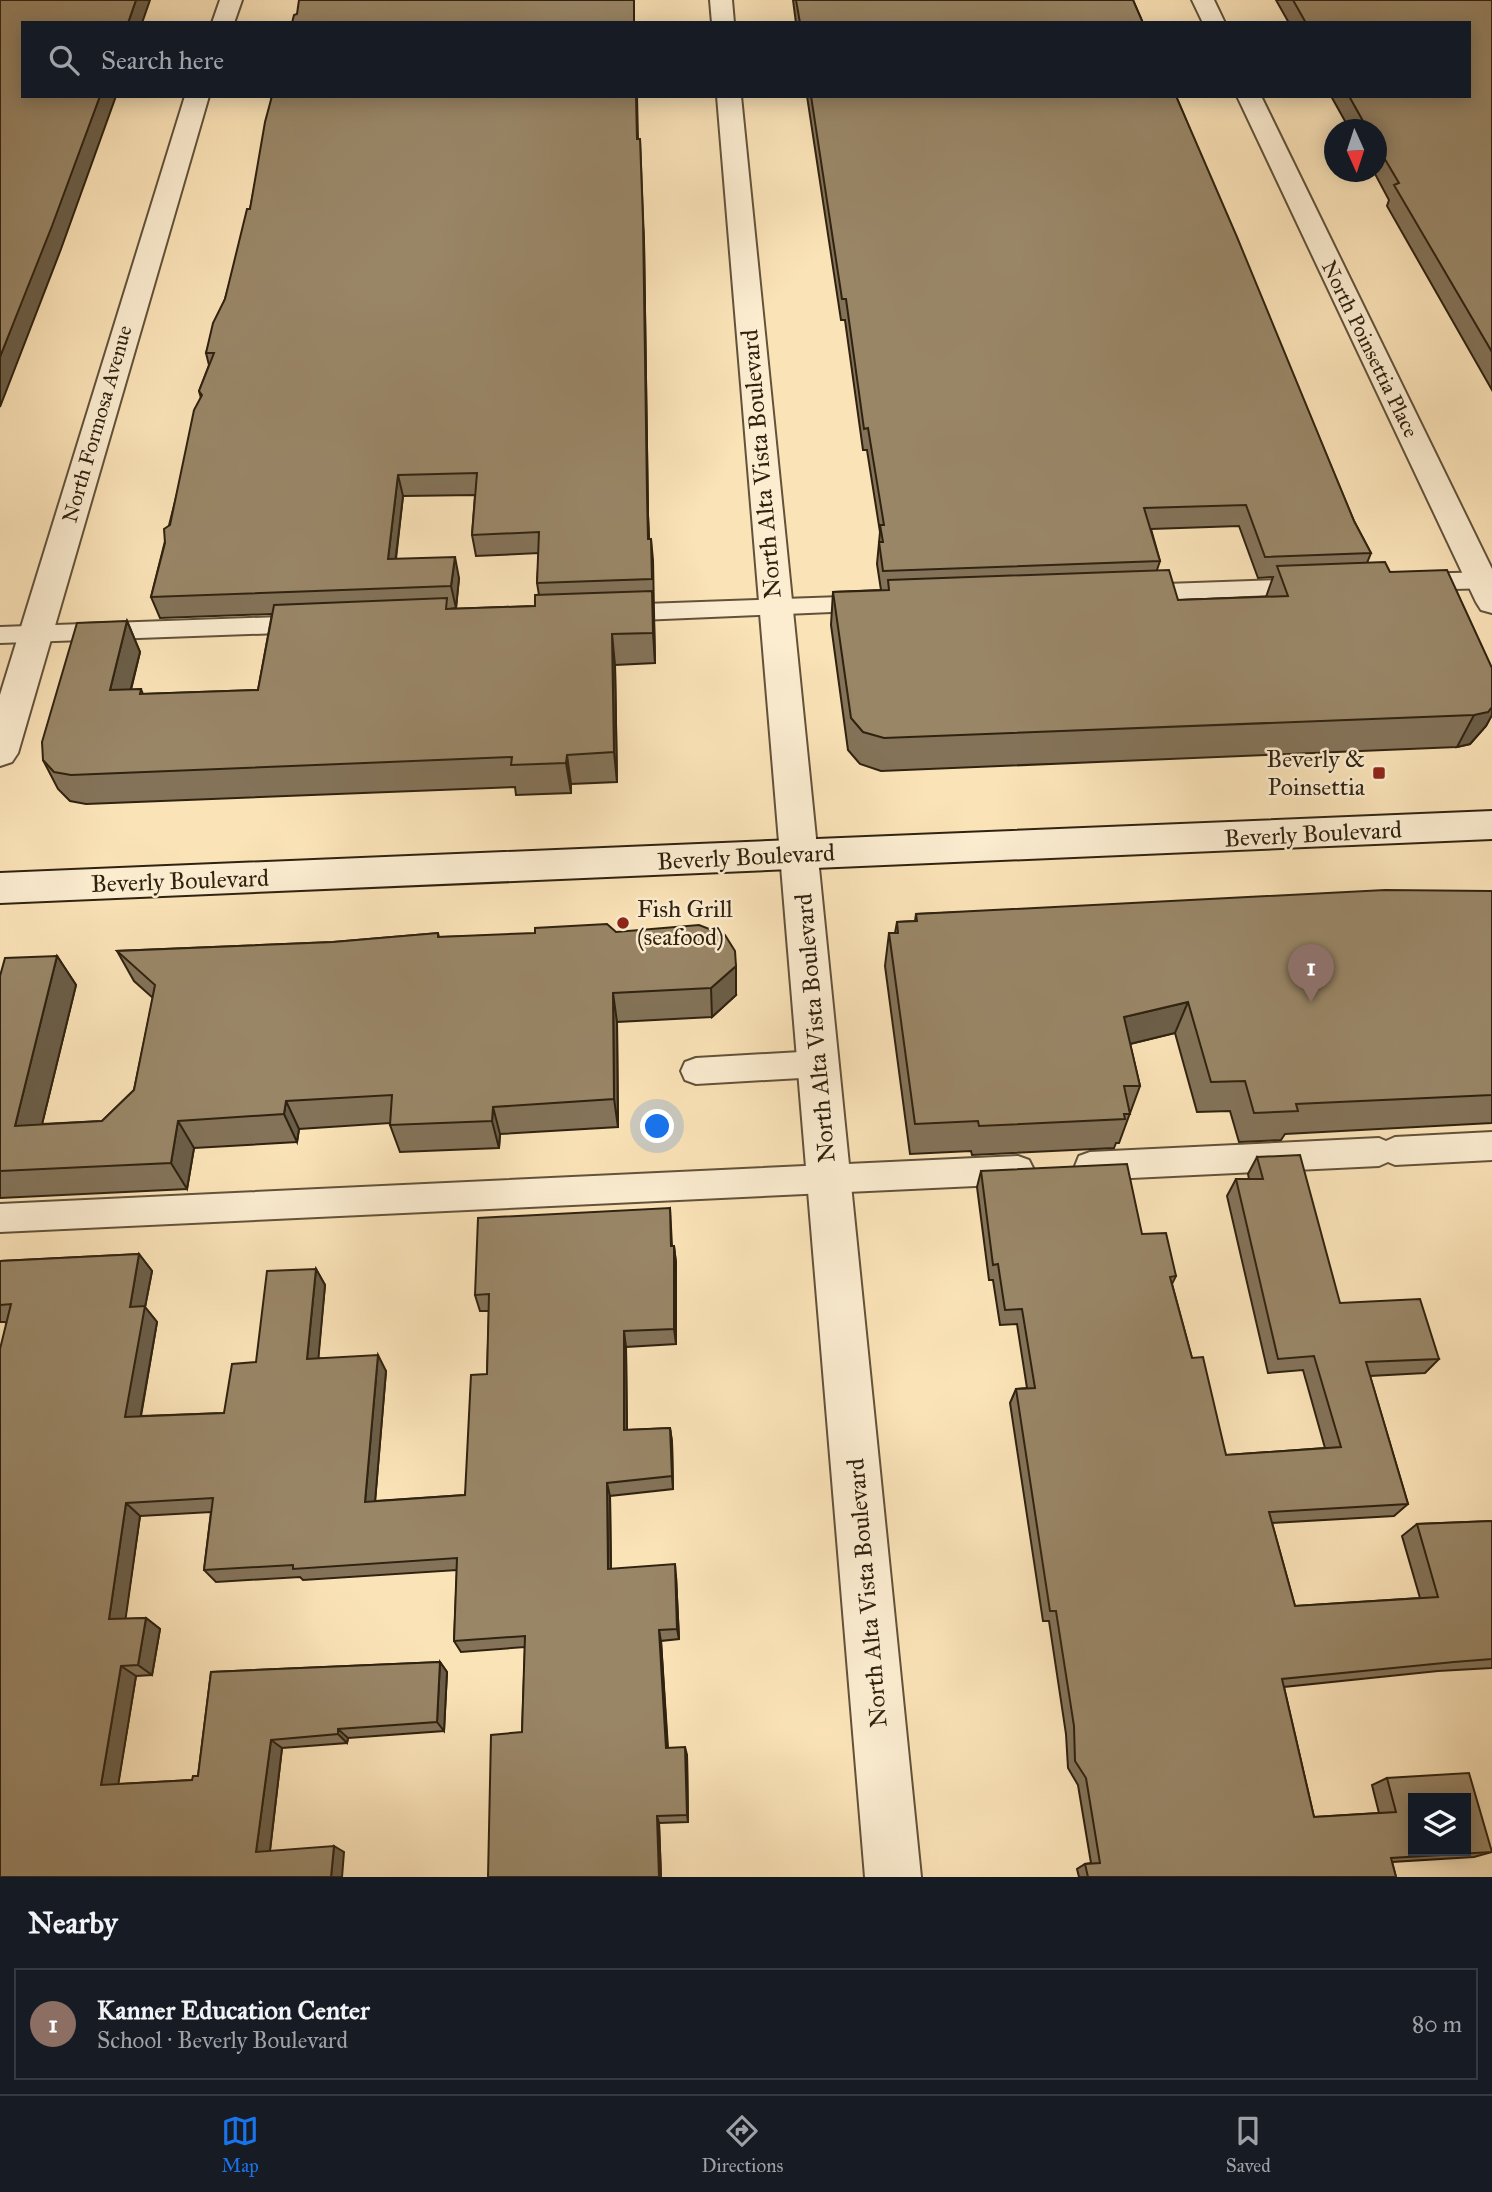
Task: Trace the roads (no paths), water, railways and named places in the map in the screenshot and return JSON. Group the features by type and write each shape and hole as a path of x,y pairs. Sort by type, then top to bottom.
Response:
{"street":[{"path":"224,21 231,0"},
{"path":"721,0 723,21"},
{"path":"1203,0 1213,21"},
{"name":"North Formosa Avenue","path":"0,753 196,98"},
{"name":"North Alta Vista Boulevard","path":"729,98 773,607 799,854 892,1877"},
{"name":"North Poinsettia Place","path":"1250,98 1488,587"},
{"name":"Beverly Boulevard","path":"0,888 1164,841 1492,825"}],"lane":[{"path":"1396,583 1488,587"},
{"path":"1121,594 1327,586"},
{"path":"597,614 887,603"},
{"path":"0,635 335,623"},
{"path":"696,1071 818,1064"},
{"path":"0,1218 1492,1146"}],"place":[{"name":"Beverly & Poinsettia","path":"1379,773"},
{"name":"Fish Grill (seafood)","path":"623,923"},
{"name":"Kanner Education Center","path":"1311,1002"}]}
